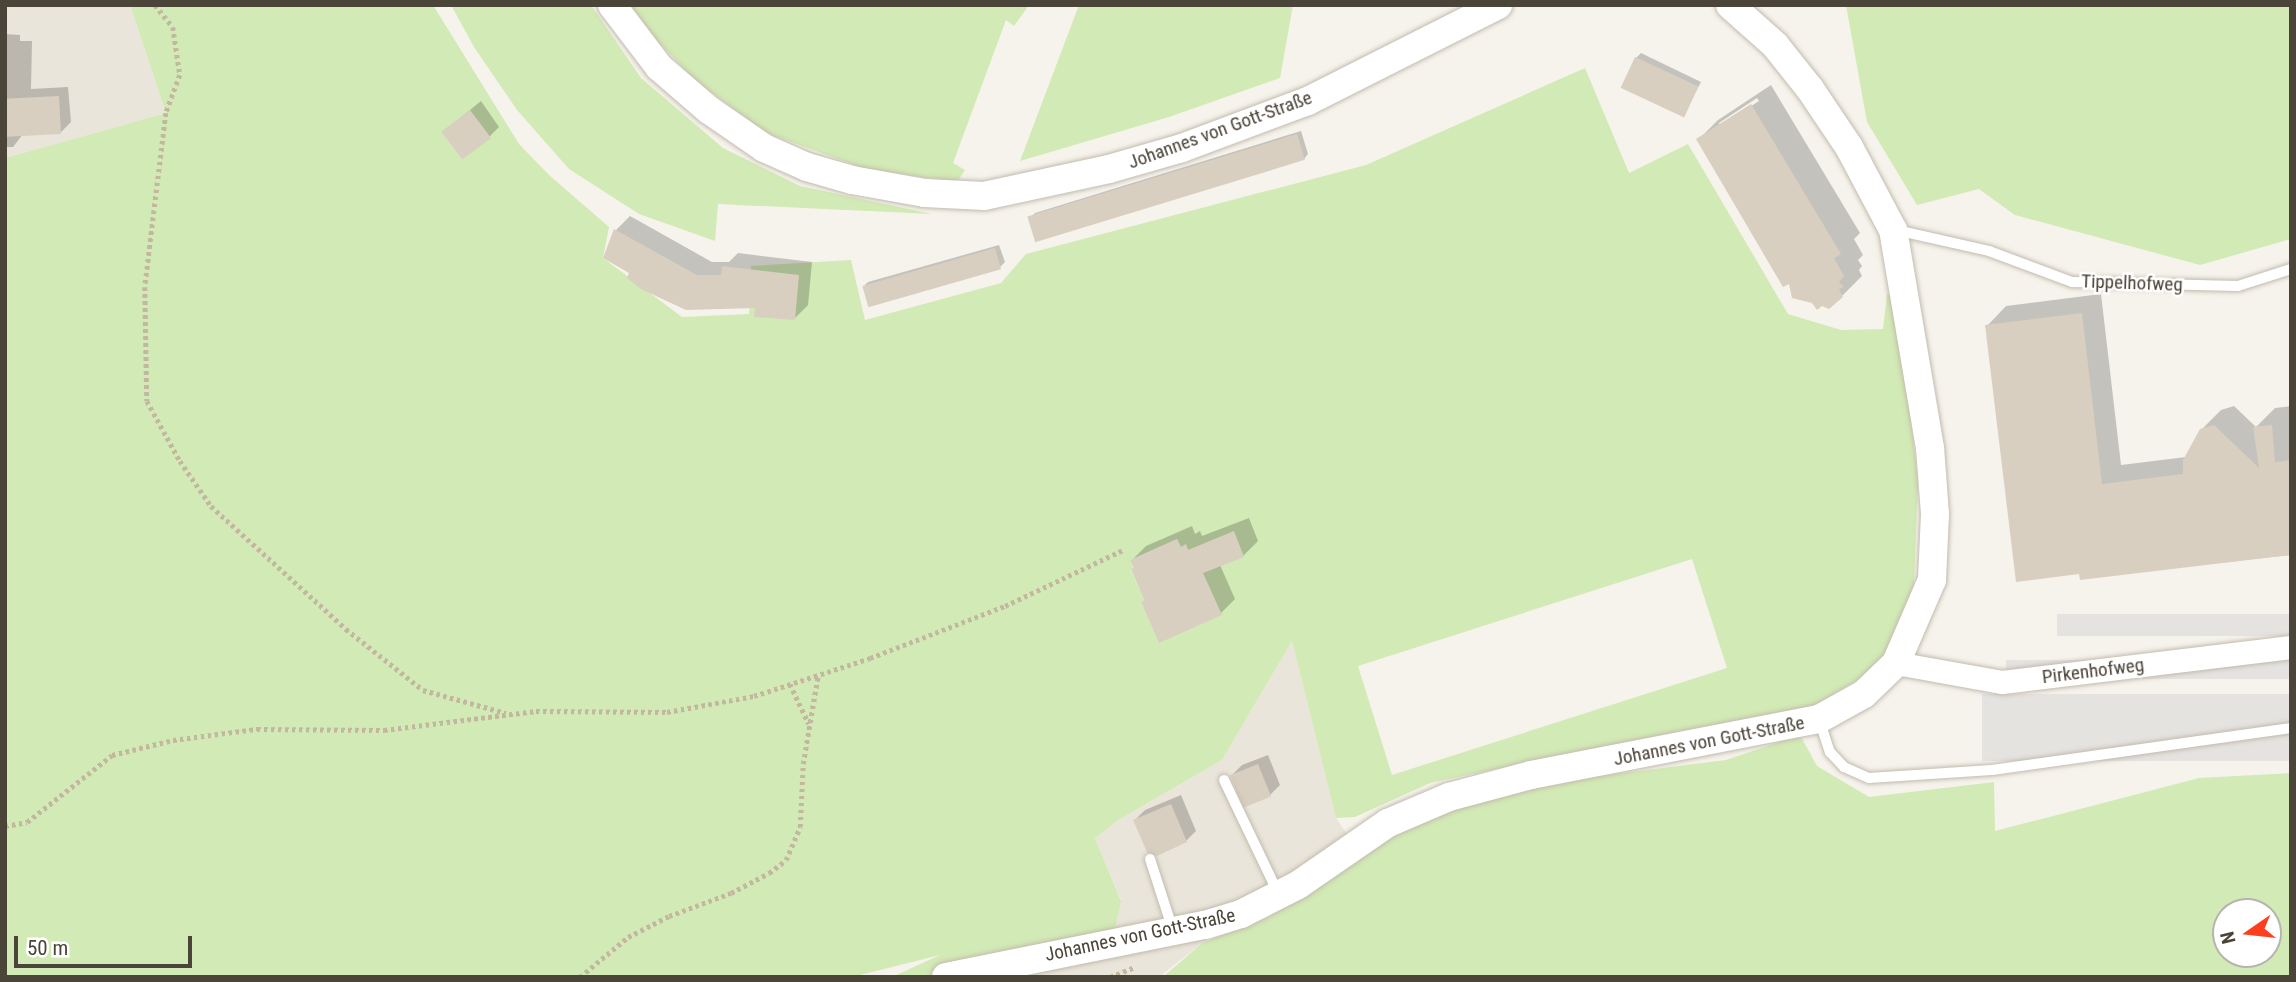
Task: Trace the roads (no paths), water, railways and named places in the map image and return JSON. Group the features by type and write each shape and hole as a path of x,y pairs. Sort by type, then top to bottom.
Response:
{"street":[{"name":"Johannes von Gott-Straße","path":"612,5 659,67 709,110 764,148 807,167 852,180 925,193 984,196 1109,169 1208,138 1308,101 1498,5"},
{"name":"Johannes von Gott-Straße","path":"946,977 1241,914 1279,895 1388,823 1449,797 1531,775 1819,719 1864,694 1896,663 1932,580 1935,513 1930,448 1893,230 1849,147 1810,89 1775,45 1730,5"},
{"name":"Pirkenhofweg","path":"1896,663 2001,681 2291,647"}],"lane":[{"name":"Tippelhofweg","path":"1893,230 1989,251 2072,282 2238,286 2291,268"},
{"path":"1819,719 1830,752 1844,767 1869,778 1992,770 2291,729"},
{"path":"1224,780 1279,895"},
{"path":"1150,859 1173,930"}]}
